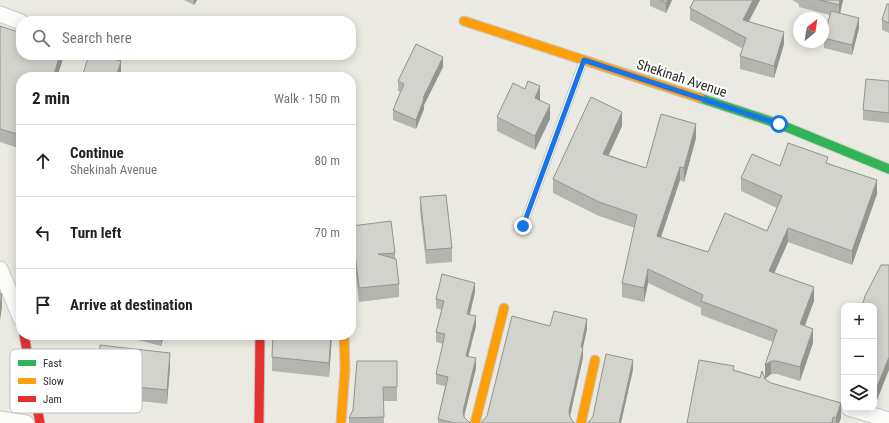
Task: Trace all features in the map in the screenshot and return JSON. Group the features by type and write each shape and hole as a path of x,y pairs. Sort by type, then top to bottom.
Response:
{"street":[{"path":"0,14 16,20"},
{"name":"Shekinah Avenue","path":"464,21 779,124 889,169"},
{"path":"0,269 16,307"},
{"path":"475,423 504,308"},
{"path":"260,340 260,423"},
{"path":"341,423 345,370 344,340"},
{"path":"581,423 595,360"},
{"path":"859,411 889,420"},
{"path":"38,413 40,423"},
{"path":"0,419 26,423"}],"lane":[{"path":"523,226 584,60"}],"building":[{"path":"660,0 668,0 666,3"},
{"path":"694,0 753,0 743,20 784,32 774,66 740,56 746,38 690,8"},
{"path":"820,0 840,0 839,5"},
{"path":"887,4 889,4 889,23 882,20"},
{"path":"831,11 859,18 852,45 829,39 829,19"},
{"path":"0,26 16,31 16,60 58,60 55,72 16,72 16,134 0,129"},
{"path":"416,44 443,57 423,98 424,99 416,120 393,110 404,84 398,81"},
{"path":"87,60 121,61 118,72 84,72"},
{"path":"866,79 889,81 889,113 863,110"},
{"path":"528,81 540,86 535,98 550,105 535,136 497,117 513,83 525,89"},
{"path":"591,97 622,112 603,154 646,168 661,114 696,124 684,168 680,167 657,236 708,252 725,213 767,231 782,196 741,178 752,154 780,166 788,143 828,157 826,163 877,180 852,251 788,228 769,271 814,287 800,324 813,329 800,367 777,361 771,361 765,365 777,330 701,301 703,295 648,269 644,288 622,283 637,215 599,202 553,179"},
{"path":"446,195 452,248 426,250 420,197"},
{"path":"391,221 395,253 378,254 396,259 399,284 359,288 356,261 356,225"},
{"path":"881,265 889,265 889,357 877,387 877,303 863,303"},
{"path":"442,274 475,283 467,314 476,316 466,356 476,358 463,411 464,417 470,423 455,423 438,419 448,377 436,374 445,334 436,332 444,301 436,299"},
{"path":"0,293 2,294 0,307"},
{"path":"554,311 587,319 581,347 583,348 569,411 570,417 575,423 481,423 487,416 512,316 550,326"},
{"path":"273,340 331,340 329,363 272,357"},
{"path":"100,345 135,349 100,349"},
{"path":"142,350 170,353 167,390 142,388"},
{"path":"606,354 633,360 619,423 587,423 593,416"},
{"path":"699,360 734,366 733,370 760,378 762,371 765,379 771,383 841,403 836,418 833,417 832,423 687,423"},
{"path":"357,361 397,361 397,387 383,387 384,417 349,418 353,410"}],"traffic: fast":[{"path":"700,98 779,124 889,169"}],"traffic: slow":[{"path":"464,21 700,98"},
{"path":"475,423 504,308"},
{"path":"341,423 345,370 344,340"},
{"path":"581,423 595,360"}],"traffic: jam":[{"path":"25,340 27,349"},
{"path":"259,423 260,340"},
{"path":"38,413 40,423"}],"route":[{"path":"523,226 584,60 779,124"}]}
